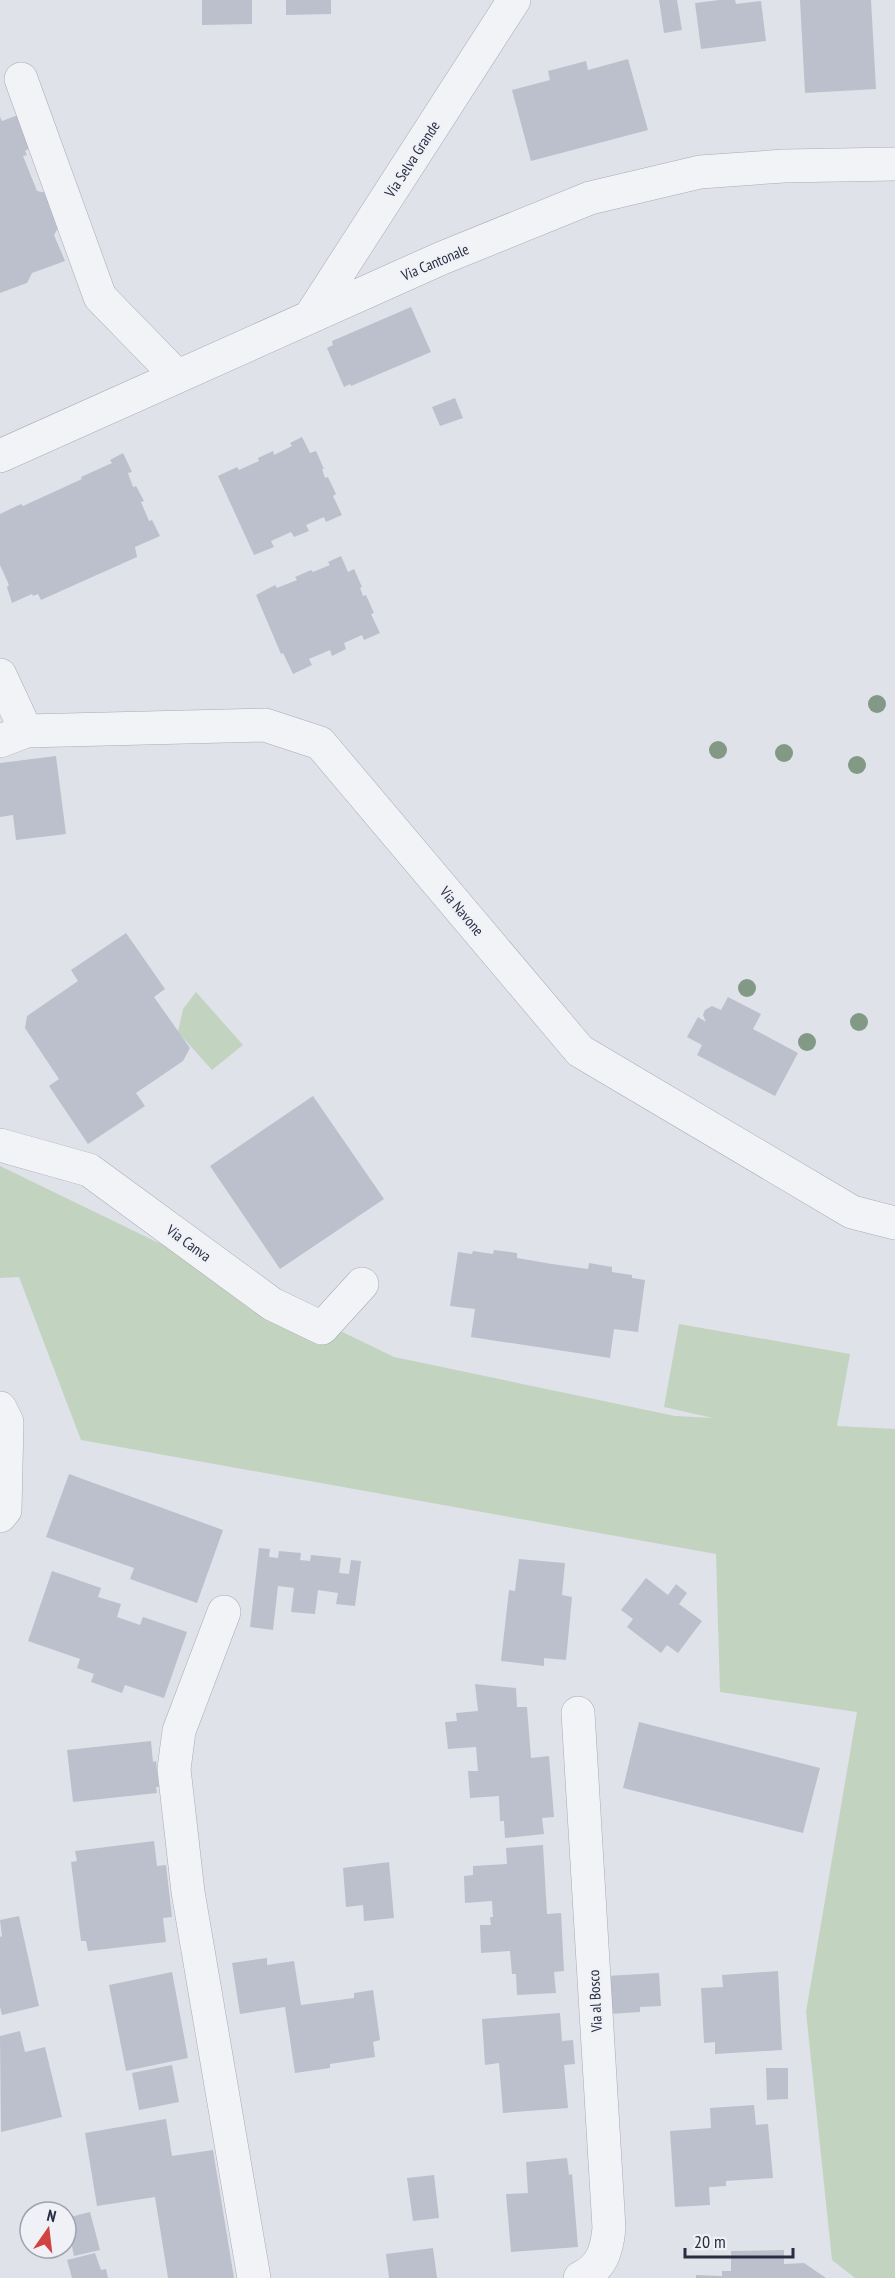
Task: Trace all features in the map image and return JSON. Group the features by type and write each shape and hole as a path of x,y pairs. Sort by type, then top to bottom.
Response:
{"street":[{"name":"Via Selva Grande","path":"310,317 514,0"},
{"path":"21,79 100,297 176,375"},
{"name":"Via Cantonale","path":"0,456 176,375 442,258 590,198 700,172 784,166 895,164"},
{"path":"0,675 13,736"},
{"name":"Via Navone","path":"13,736 265,725 320,743 580,1051 852,1212 895,1223"},
{"name":"Via Canva","path":"0,1145 89,1170 272,1304 322,1328 362,1284"},
{"path":"0,1408 7,1422 5,1510 0,1516"},
{"path":"224,1612 179,1731 174,1769 188,1892 254,2278"},
{"name":"Via al Bosco","path":"578,1713 609,2228 607,2249 588,2274 580,2278"}],"green space":[{"path":"196,992 243,1045 212,1070 178,1032 183,1009"},
{"path":"0,1166 394,1357 675,1416 713,1418 664,1407 679,1324 850,1354 837,1426 895,1429 895,2278 855,2278 832,2260 806,2012 857,1712 720,1692 716,1554 81,1440 19,1277 0,1278"}],"building":[{"path":"202,0 252,0 252,24 202,25"},
{"path":"286,0 331,0 331,14 286,15"},
{"path":"659,0 677,0 682,30 664,33"},
{"path":"735,0 736,4 761,1 766,41 701,49 695,3"},
{"path":"800,0 871,0 876,89 805,93"},
{"path":"628,59 648,130 531,161 512,90 550,80 548,71 586,61 588,70"},
{"path":"18,115 30,148 25,151 27,155 23,156 37,191 53,194 63,220 54,235 65,261 32,273 27,283 0,293 0,117 2,121"},
{"path":"411,307 431,352 344,387 327,348 333,345 332,341"},
{"path":"455,398 463,418 440,426 432,407"},
{"path":"302,437 310,453 316,451 324,469 322,469 325,478 328,477 336,494 333,496 342,515 326,522 324,517 306,525 309,531 294,537 291,532 271,541 274,547 254,555 218,476 237,467 239,470 259,461 258,458 273,451 274,455 292,446 290,443"},
{"path":"123,453 132,472 128,473 133,487 136,486 144,501 141,502 149,521 152,520 160,536 135,547 137,557 41,600 38,594 33,596 32,594 12,603 7,587 9,585 0,565 0,514 82,479 81,477 112,463 110,460"},
{"path":"341,556 348,572 354,569 362,587 360,588 363,596 366,595 374,613 371,614 380,633 364,640 362,635 344,643 346,649 332,656 330,650 309,659 312,665 293,674 283,653 281,654 256,595 275,585 277,588 297,580 295,577 311,570 313,572 330,565 328,562"},
{"path":"56,756 66,834 16,840 13,815 0,817 0,763"},
{"path":"126,933 165,989 154,997 190,1048 183,1061 136,1093 145,1106 88,1144 49,1086 59,1079 25,1028 27,1016 78,981 71,970"},
{"path":"728,997 761,1014 753,1029 798,1053 775,1096 697,1055 702,1045 687,1037 698,1017 706,1022 703,1015 705,1010 712,1006 721,1010"},
{"path":"313,1096 384,1199 280,1269 210,1166"},
{"path":"494,1250 517,1253 517,1258 552,1264 588,1269 589,1263 612,1267 612,1272 645,1280 638,1332 614,1329 610,1358 471,1337 475,1309 450,1306 458,1252 472,1254 473,1251 493,1254"},
{"path":"69,1474 223,1530 197,1603 130,1579 134,1568 46,1537"},
{"path":"259,1548 270,1549 269,1557 278,1558 279,1551 301,1553 300,1560 310,1561 311,1555 341,1558 339,1573 349,1574 351,1560 361,1561 355,1606 336,1604 338,1593 318,1590 315,1614 291,1612 294,1588 278,1586 273,1630 250,1627"},
{"path":"519,1559 565,1563 562,1595 572,1597 566,1660 544,1658 544,1666 501,1661 509,1590 515,1591"},
{"path":"52,1571 101,1588 98,1597 121,1604 117,1617 140,1625 143,1617 187,1632 164,1698 125,1685 122,1693 91,1682 94,1674 77,1668 80,1659 28,1641"},
{"path":"646,1578 668,1595 676,1584 687,1593 679,1604 702,1621 678,1653 667,1645 661,1653 627,1627 633,1619 621,1610"},
{"path":"475,1684 516,1688 517,1707 527,1707 531,1758 549,1756 554,1817 542,1818 544,1834 505,1838 504,1821 500,1821 499,1796 470,1798 468,1771 478,1771 476,1747 448,1749 445,1722 457,1721 456,1713 478,1711"},
{"path":"639,1722 820,1768 803,1833 623,1788"},
{"path":"151,1741 159,1787 156,1787 157,1793 73,1802 67,1750"},
{"path":"154,1841 157,1866 166,1865 172,1917 163,1918 166,1942 88,1951 86,1941 81,1941 71,1862 77,1861 75,1851"},
{"path":"543,1845 547,1914 561,1913 564,1971 554,1972 556,1993 517,1995 516,1974 512,1974 510,1951 481,1953 480,1925 491,1925 492,1901 465,1903 464,1876 473,1875 473,1866 507,1864 506,1848"},
{"path":"389,1862 394,1918 364,1921 363,1905 346,1907 343,1868"},
{"path":"19,1916 39,2006 2,2015 0,2007 0,1937 2,1936 0,1920"},
{"path":"267,1958 267,1965 294,1961 301,2005 354,1998 354,1993 373,1990 380,2040 373,2042 375,2057 330,2064 330,2068 295,2073 285,2007 240,2014 232,1963"},
{"path":"778,1971 782,2050 715,2054 715,2042 704,2043 701,1988 723,1987 722,1975"},
{"path":"172,1972 188,2058 126,2071 109,1985"},
{"path":"659,1973 661,2006 640,2007 640,2012 609,2014 606,1976"},
{"path":"560,2013 562,2041 573,2040 575,2064 564,2065 568,2108 503,2113 499,2063 485,2065 482,2019"},
{"path":"20,2031 25,2052 45,2047 62,2117 1,2132 0,2036"},
{"path":"172,2065 179,2102 139,2110 132,2073"},
{"path":"766,2068 788,2068 788,2099 767,2100"},
{"path":"754,2105 756,2125 768,2124 773,2178 726,2181 726,2186 709,2187 710,2205 675,2207 670,2131 711,2128 710,2108"},
{"path":"166,2119 172,2156 213,2150 234,2278 168,2278 155,2197 97,2206 85,2133"},
{"path":"567,2158 569,2175 572,2174 578,2247 511,2252 506,2194 528,2193 526,2162"},
{"path":"434,2175 439,2218 413,2221 407,2178"},
{"path":"90,2212 100,2250 78,2255 78,2215"},
{"path":"433,2248 437,2278 389,2278 386,2254"},
{"path":"784,2250 784,2264 804,2263 826,2278 696,2278 696,2275 722,2276 722,2271 731,2271 731,2251"},
{"path":"95,2253 101,2270 106,2269 108,2278 72,2278 67,2260 78,2260 78,2257"}]}
